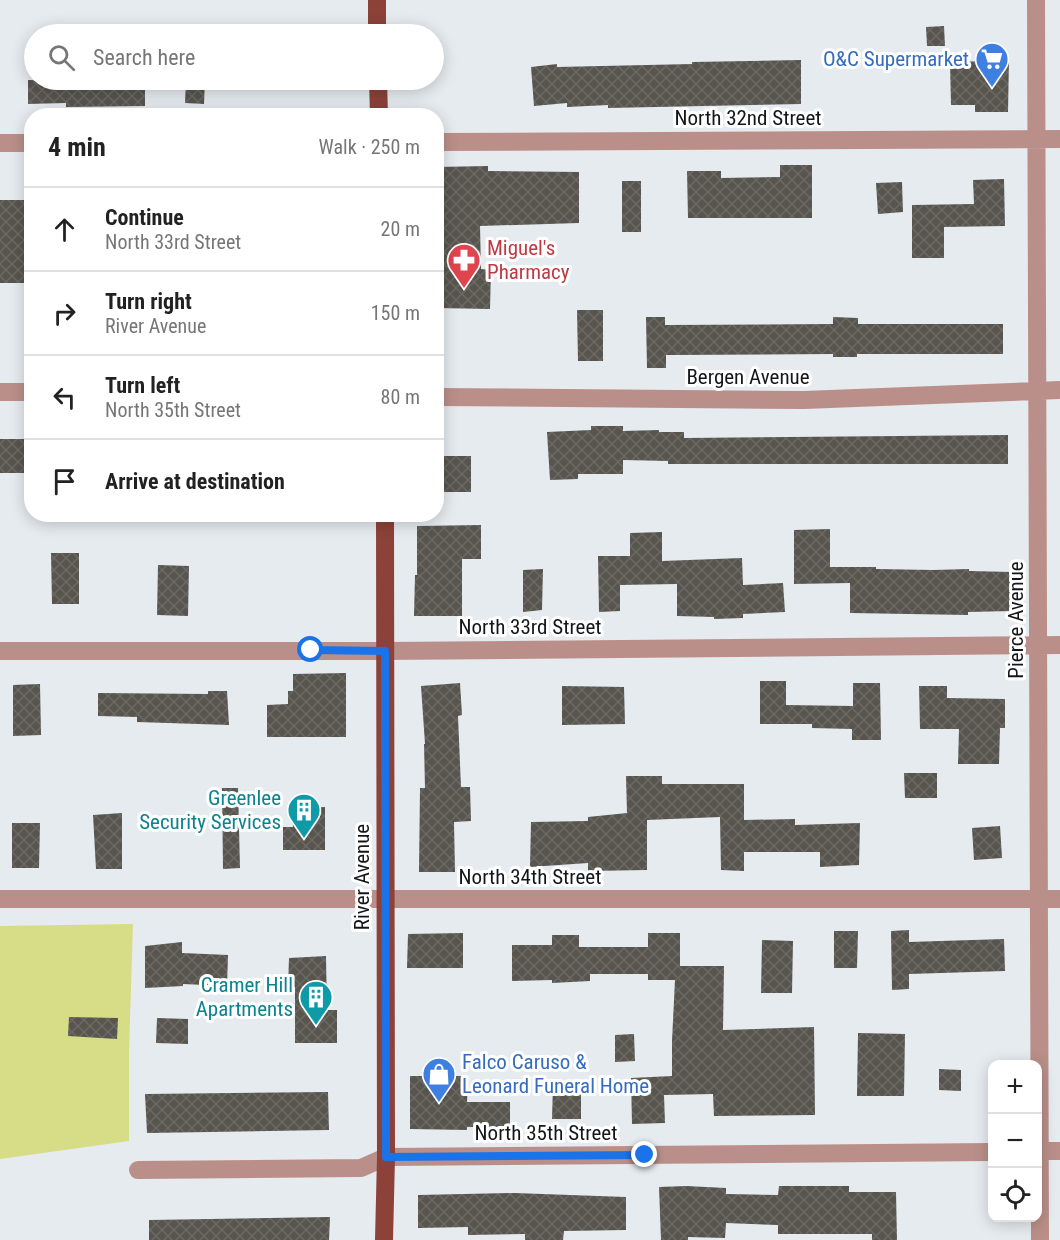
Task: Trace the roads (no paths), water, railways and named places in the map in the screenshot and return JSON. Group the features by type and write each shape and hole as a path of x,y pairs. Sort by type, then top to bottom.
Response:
{"main road":[{"path":"377,0 377,24"},
{"path":"378,90 379,108"},
{"name":"River Avenue","path":"384,1240 386,1157 385,522"}],"street":[{"name":"Pierce Avenue","path":"1036,0 1040,770 1039,1114"},
{"name":"North 32nd Street","path":"444,142 1060,139"},
{"path":"0,143 24,143"},
{"name":"Bergen Avenue","path":"444,397 804,400 1060,390"},
{"path":"0,392 24,392"},
{"name":"North 33rd Street","path":"0,651 385,651 1060,645"},
{"name":"North 34th Street","path":"0,899 1060,899"},
{"path":"1042,1151 1060,1151"},
{"name":"North 35th Street","path":"138,1170 361,1168 386,1157 988,1152"},
{"name":"Pierce Avenue","path":"1039,1168 1040,1240"}],"place":[{"name":"O&C Supermarket","path":"992,88"},
{"name":"Miguel's Pharmacy","path":"464,289"},
{"name":"Greenlee Security Services","path":"304,839"},
{"name":"Cramer Hill Apartments","path":"316,1026"},
{"name":"Falco Caruso & Leonard Funeral Home","path":"439,1103"}]}
